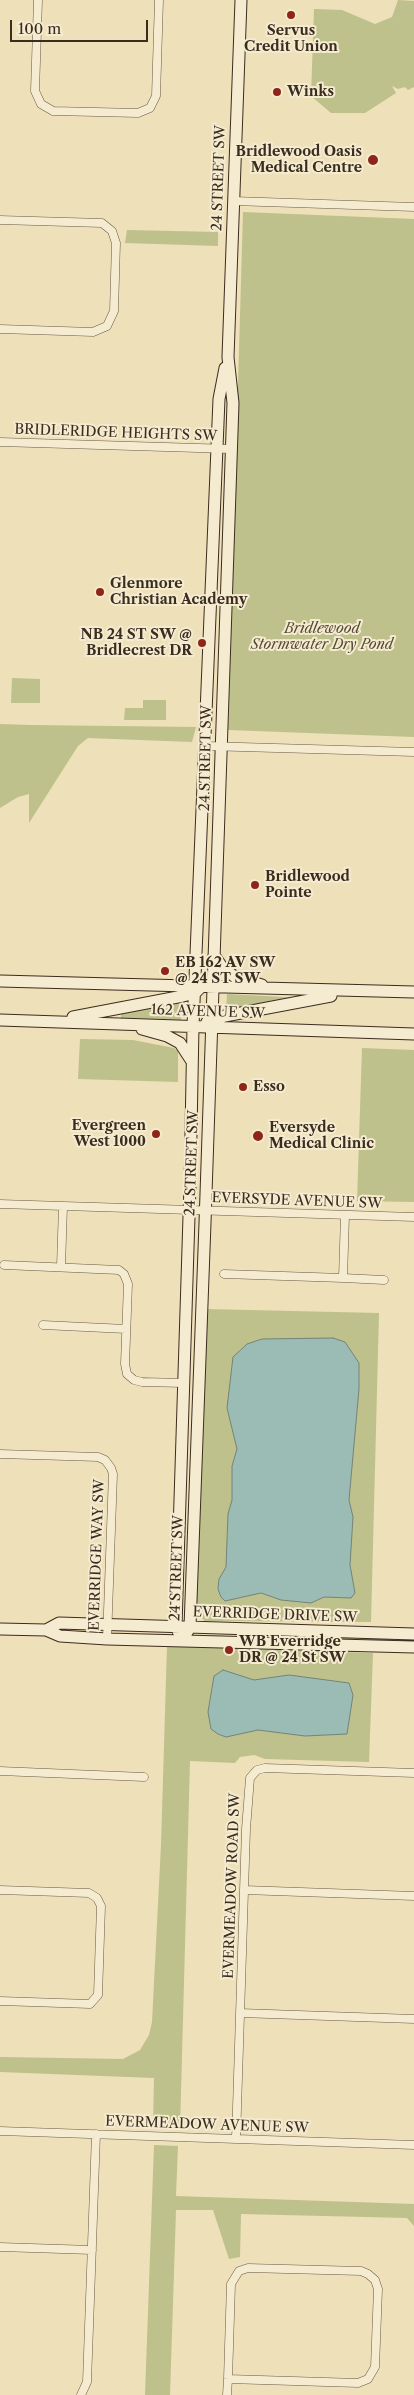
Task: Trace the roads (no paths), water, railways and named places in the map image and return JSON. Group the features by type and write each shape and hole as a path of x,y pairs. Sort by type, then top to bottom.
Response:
{"street":[{"path":"38,0 35,91 40,104 53,111 138,113 150,108 156,96 159,0"},
{"name":"24 STREET SW","path":"182,1641 176,1626 190,1210 192,1064 213,983 233,403 228,358 241,0"},
{"path":"233,200 414,207"},
{"path":"0,220 102,223 112,231 116,243 114,311 107,326 93,332 0,329"},
{"name":"24 STREET SW","path":"182,1641 190,1627 206,1211 202,1027 197,989 219,399 228,358"},
{"name":"BRIDLERIDGE HEIGHTS SW","path":"0,442 231,449"},
{"path":"206,746 414,752"},
{"path":"214,955 222,967 235,977 278,989"},
{"name":"162 AVENUE SW","path":"0,981 197,989 213,983 278,989 414,992"},
{"path":"48,1022 197,989"},
{"path":"202,1027 358,992"},
{"name":"162 AVENUE SW","path":"0,1020 414,1034"},
{"path":"123,1024 174,1039 185,1048 192,1064"},
{"name":"EVERSYDE AVENUE SW","path":"0,1204 414,1217"},
{"path":"61,1267 64,1206"},
{"path":"343,1278 345,1215"},
{"path":"4,1265 110,1268 124,1274 128,1284 125,1364 130,1378 142,1382 184,1383"},
{"path":"224,1274 384,1280"},
{"path":"43,1325 126,1328"},
{"name":"EVERRIDGE WAY SW","path":"0,1454 98,1457 105,1460 111,1468 113,1474 107,1639"},
{"name":"EVERRIDGE DRIVE SW","path":"46,1630 59,1623 414,1634"},
{"name":"EVERRIDGE DRIVE SW","path":"0,1630 46,1630 60,1636 107,1639 414,1647"},
{"path":"373,1633 373,1646"},
{"name":"EVERMEADOW ROAD SW","path":"236,2139 248,1784 250,1778 257,1770 265,1768 414,1773"},
{"path":"0,1771 144,1777"},
{"path":"0,1890 89,1893 97,1898 101,1906 98,1995 90,2004 0,2001"},
{"path":"244,1890 414,1896"},
{"path":"240,2013 414,2019"},
{"name":"EVERMEADOW AVENUE SW","path":"0,2131 414,2145"},
{"path":"82,2395 87,2382 96,2134"},
{"path":"0,2247 92,2250"},
{"path":"227,2395 231,2284 237,2273 248,2268 361,2271 368,2274 374,2280 378,2289 375,2367 368,2379 358,2383 228,2379"}],"water":[{"path":"333,1338 345,1342 359,1363 359,1389 349,1500 353,1517 350,1565 355,1593 351,1598 324,1597 311,1603 281,1600 261,1593 225,1601 218,1589 219,1579 226,1567 228,1514 232,1500 232,1466 237,1449 227,1408 233,1357 247,1344 262,1339"},
{"path":"223,1670 254,1680 289,1675 349,1683 353,1695 347,1734 305,1736 258,1730 226,1737 218,1734 211,1729 208,1712 214,1676"}],"place":[{"name":"Servus Credit Union","path":"291,15"},
{"name":"Winks","path":"277,92"},
{"name":"Bridlewood Oasis Medical Centre","path":"373,160"},
{"name":"Glenmore Christian Academy","path":"100,592"},
{"name":"NB 24 ST SW @ Bridlecrest DR","path":"202,643"},
{"name":"Bridlewood Pointe","path":"255,885"},
{"name":"EB 162 AV SW @ 24 ST SW","path":"165,971"},
{"name":"Esso","path":"243,1087"},
{"name":"Evergreen West 1000","path":"156,1134"},
{"name":"Eversyde Medical Clinic","path":"258,1136"},
{"name":"WB Everridge DR @ 24 St SW","path":"229,1650"}],"park label":[{"name":"Bridlewood Stormwater Dry Pond","path":"322,638"}]}
